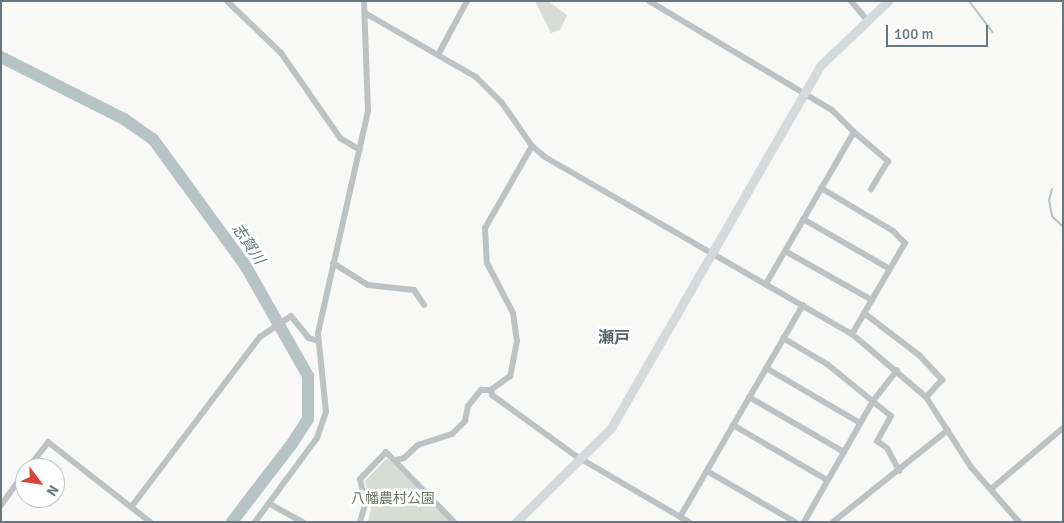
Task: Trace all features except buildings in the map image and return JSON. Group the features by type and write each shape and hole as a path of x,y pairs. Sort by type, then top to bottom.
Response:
{"street":[{"path":"227,1 281,54 340,138 360,150"},
{"path":"256,522 317,438 326,412 318,341 333,263 360,150 368,106 364,1"},
{"path":"439,53 467,1"},
{"path":"649,1 803,95 832,110 888,161 871,188"},
{"path":"851,1 867,20"},
{"path":"516,522 582,460 611,428 803,95 829,56 888,1"},
{"path":"365,13 439,53 490,90 532,146 852,334 897,370 926,397 972,467 1019,522"},
{"path":"766,284 854,132"},
{"path":"396,460 404,458 418,445 452,434 465,421 468,406 481,390 490,390 510,376 517,341 513,313 487,263 485,228 532,146"},
{"path":"821,188 894,231 905,243 852,334"},
{"path":"803,219 890,269"},
{"path":"785,251 872,300"},
{"path":"333,263 368,285 414,290 424,304"},
{"path":"680,517 803,305"},
{"path":"864,313 938,375 942,382 926,397"},
{"path":"132,506 260,337 289,317 295,318 309,338 318,341"},
{"path":"783,338 827,364 891,416 877,441 887,448 899,471"},
{"path":"766,368 860,423"},
{"path":"804,522 873,401 897,370"},
{"path":"490,390 493,398 503,406 582,460 689,522"},
{"path":"749,397 844,452"},
{"path":"733,426 827,480"},
{"path":"991,489 1063,428"},
{"path":"833,522 899,471 925,446 948,430"},
{"path":"36,458 48,442 150,522"},
{"path":"360,522 365,504 360,479 386,452 396,460 454,522"},
{"path":"707,471 795,522"},
{"path":"1,505 15,486"},
{"path":"270,504 302,522"}],"green space":[{"path":"535,1 548,1 567,15 560,30 551,33"},
{"name":"八幡農村公園","path":"387,458 451,522 368,522 371,508 365,481"}],"waterway":[{"path":"969,1 992,32"},
{"name":"志賀川","path":"1,57 124,119 153,139 245,265 308,376 308,419 291,445 232,522"},
{"path":"1052,189 1049,200 1052,216 1063,227"}],"district":[{"name":"瀬戸","path":"614,338"}]}
